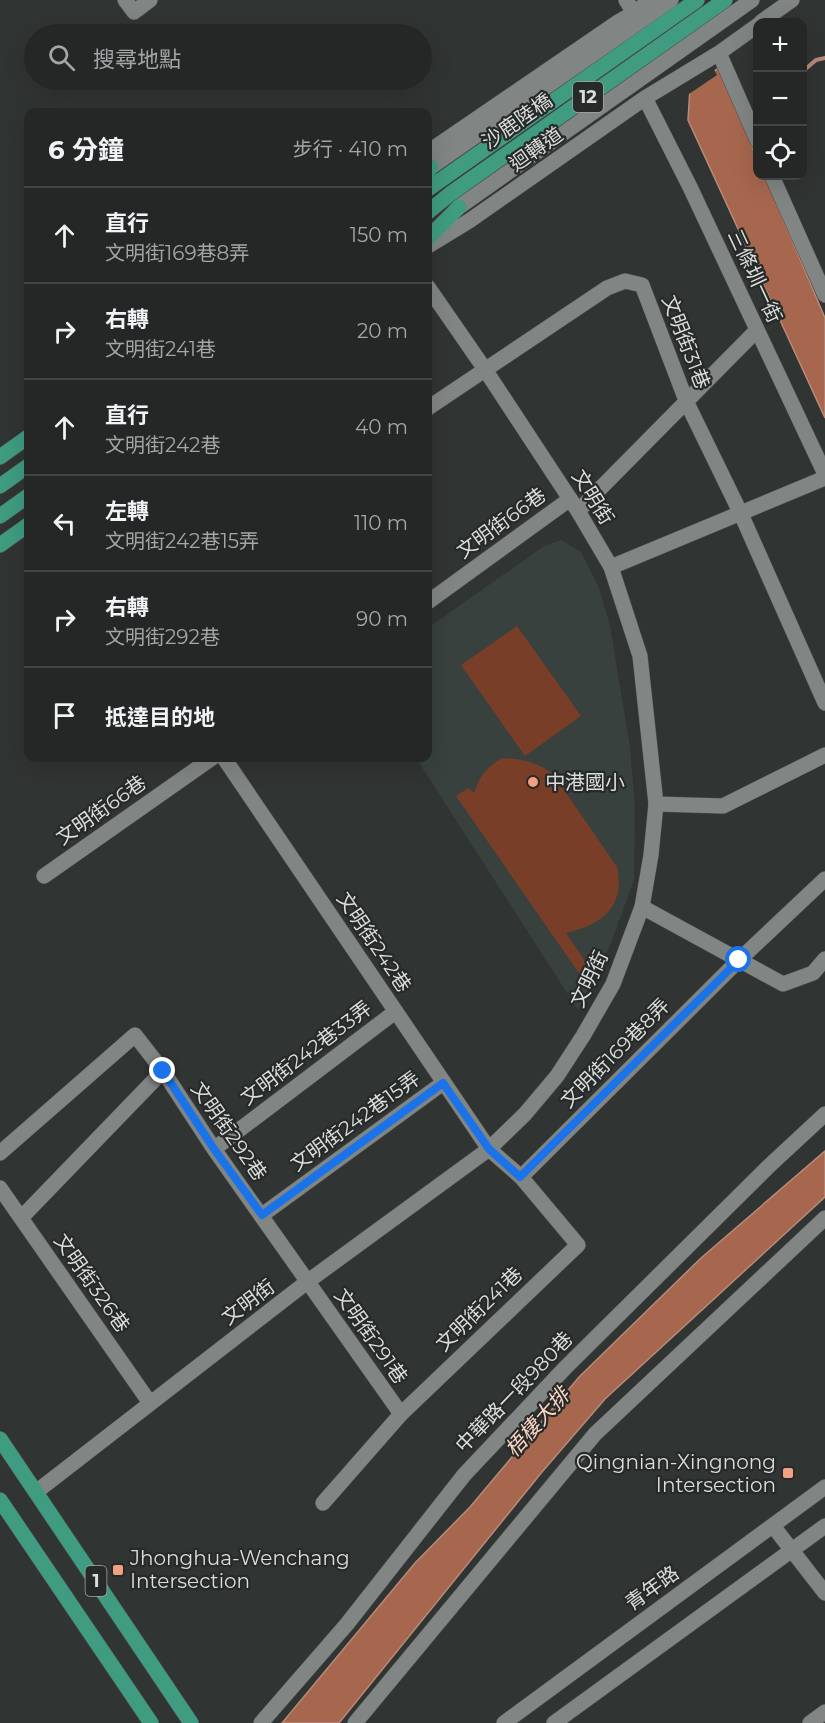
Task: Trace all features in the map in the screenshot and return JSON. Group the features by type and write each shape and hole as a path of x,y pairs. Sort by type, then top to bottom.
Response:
{"main road":[{"name":"沙鹿陸橋","path":"434,185 697,0"},
{"name":"沙鹿陸橋","path":"432,209 725,0"},
{"path":"432,220 459,207"},
{"path":"432,234 459,207"},
{"path":"0,457 24,440"},
{"path":"0,486 24,469"},
{"path":"0,516 24,498"},
{"path":"0,545 24,528"},
{"name":"1","path":"0,1439 191,1723"},
{"name":"1","path":"0,1500 151,1723"}],"street":[{"path":"130,6 150,0"},
{"path":"432,149 618,22 630,6 650,0"},
{"path":"432,167 671,0"},
{"path":"459,207 752,0"},
{"name":"迴轉道","path":"767,18 792,0"},
{"name":"迴轉道","path":"432,244 470,221 645,98 719,53 753,28"},
{"path":"719,53 753,131"},
{"name":"三條圳一街","path":"645,98 690,187 825,476"},
{"path":"774,180 825,295"},
{"name":"文明街31巷","path":"484,368 607,288 626,281 642,285 687,403 741,514 825,703"},
{"name":"文明街","path":"36,1492 307,1282 489,1149 525,1113 557,1076 583,1036 613,984 642,907 651,855 656,804 640,656 611,567 574,505 432,294"},
{"name":"文明街66巷","path":"432,599 574,505 687,403 757,330"},
{"path":"432,405 484,368"},
{"path":"611,567 741,514 825,476"},
{"path":"656,804 723,806 825,755"},
{"name":"文明街66巷","path":"44,876 206,762"},
{"name":"文明街242巷","path":"227,762 489,1149"},
{"name":"文明街169巷8弄","path":"520,1177 739,960 825,879"},
{"path":"642,907 783,984 813,973 825,959"},
{"name":"文明街242巷33弄","path":"214,1149 395,1012"},
{"name":"文明街292巷","path":"0,1153 135,1035 163,1071 214,1149 307,1282"},
{"path":"21,1218 163,1071"},
{"name":"文明街242巷15弄","path":"262,1215 443,1083"},
{"name":"中華路一段980巷","path":"261,1723 347,1624 464,1475 565,1368 769,1166 825,1114"},
{"name":"文明街241巷","path":"323,1503 400,1414 578,1245 520,1177 489,1149"},
{"name":"文明街326巷","path":"0,1188 150,1403"},
{"path":"355,1723 595,1434 825,1218"},
{"name":"文明街291巷","path":"307,1282 400,1414"},
{"name":"青年路","path":"504,1723 825,1487"},
{"path":"773,1526 825,1593"},
{"path":"554,1723 825,1526"},
{"path":"810,1723 825,1712"}],"shaded area":[{"path":"720,67 753,149 753,180 767,180 825,318 825,418 688,120 690,88"},
{"name":"中港國小","path":"561,540 581,552 599,588 610,625 630,747 635,807 634,880 611,943 578,1010 419,762 432,762 432,625 544,546"},
{"path":"517,626 581,716 525,756 461,665"},
{"path":"502,758 529,762 553,774 617,867 618,893 608,912 590,925 566,933 592,971 583,979 456,796 468,788 474,793 484,772"},
{"path":"825,1151 825,1197 605,1399 542,1472 339,1723 282,1723 415,1563 470,1507 579,1377 701,1258"}],"pier":[{"path":"713,68 717,75 686,96 688,86"}],"waterway":[{"path":"807,68 816,60 825,58"}],"place":[{"name":"中港國小","path":"533,782"},
{"name":"Qingnian-Xingnong Intersection","path":"788,1473"},
{"name":"Jhonghua-Wenchang Intersection","path":"118,1570"}],"route":[{"path":"163,1071 214,1149 262,1215 443,1083 489,1149 520,1177 739,960"}],"water label":[{"name":"梧棲大排","path":"537,1422"}]}
